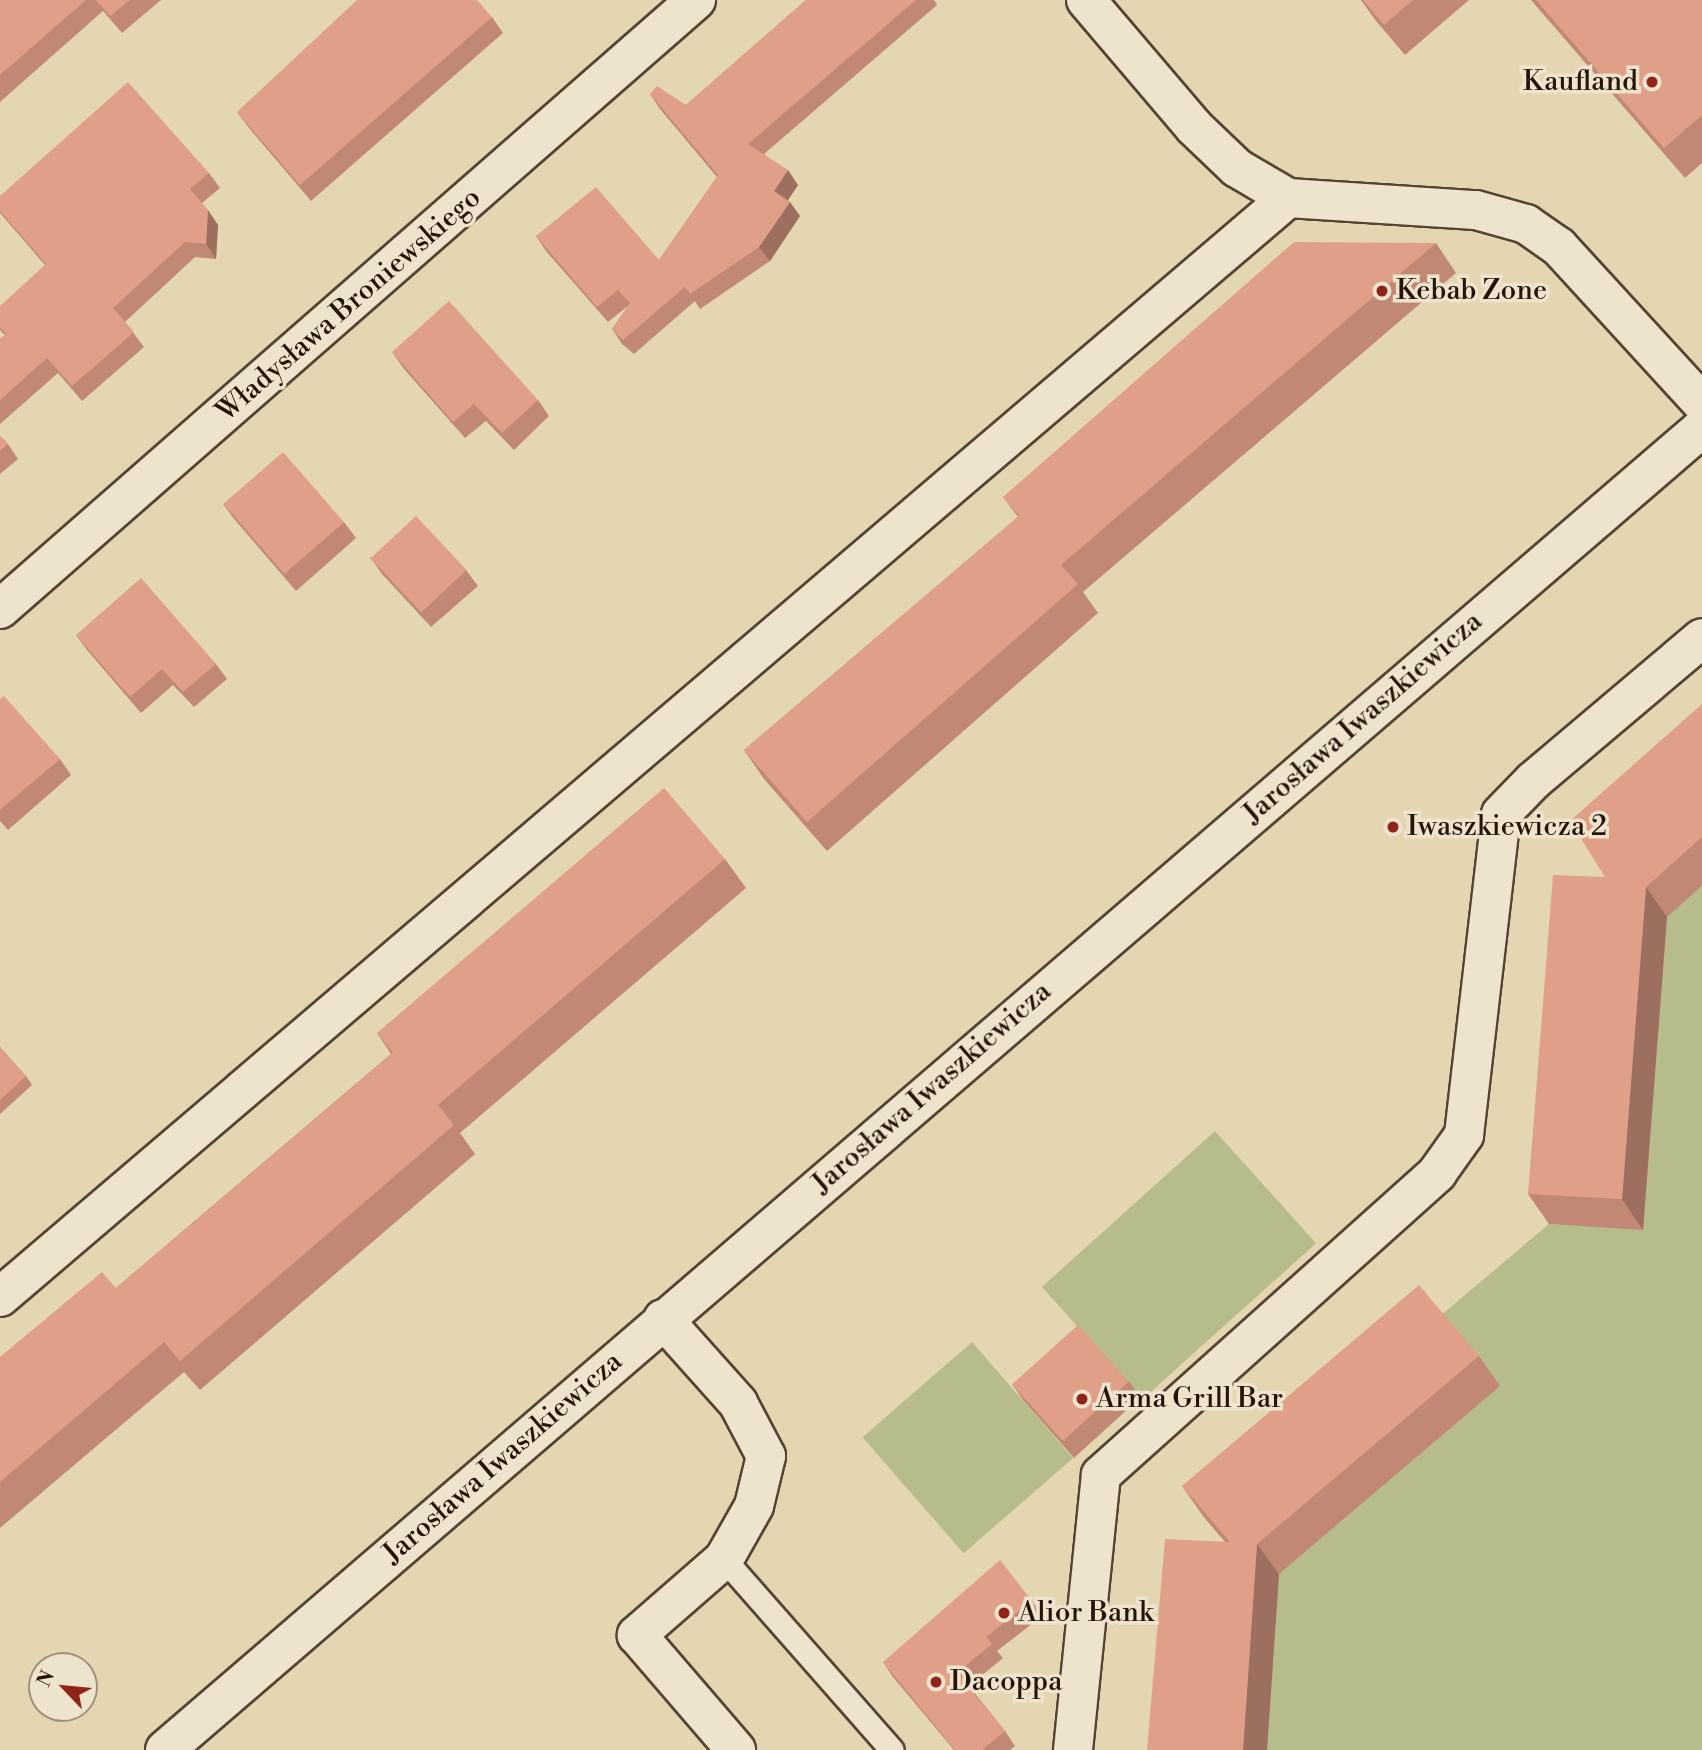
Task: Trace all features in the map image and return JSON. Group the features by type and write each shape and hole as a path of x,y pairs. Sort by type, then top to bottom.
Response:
{"street":[{"name":"Władysława Broniewskiego","path":"0,609 696,0"},
{"path":"1086,0 1194,127 1237,168 1288,198 1476,210 1526,224 1559,247 1702,402"},
{"path":"0,1297 1288,198"},
{"name":"Jarosława Iwaszkiewicza","path":"165,1750 663,1318 1702,428"},
{"path":"1073,1750 1101,1475 1437,1173 1464,1135 1501,814 1533,781 1702,638"},
{"path":"663,1318 738,1404 764,1446 764,1474 754,1506 724,1559 637,1635 736,1750"}],"lane":[{"path":"724,1559 892,1750"}],"green space":[{"path":"1702,886 1702,1750 1267,1750 1279,1574 1440,1316 1549,1224 1643,1229 1667,917"},
{"path":"1215,1131 1316,1243 1143,1399 1042,1287"},
{"path":"972,1342 1073,1458 964,1553 863,1437"}],"building":[{"path":"0,0 86,0 0,75"},
{"path":"96,0 130,0 110,16"},
{"path":"357,0 477,0 492,17 300,185 237,112"},
{"path":"806,0 916,0 748,144 788,170 774,191 790,202 759,247 690,294 685,287 623,340 612,329 630,303 618,290 597,307 536,236 596,187 659,260 718,175 650,94 657,86 686,105"},
{"path":"1363,0 1413,0 1384,25"},
{"name":"Kaufland","path":"1536,0 1702,0 1702,115 1664,148"},
{"path":"128,82 209,173 190,189 208,210 206,244 185,242 113,308 134,332 72,386 47,358 0,400 0,339 6,334 0,327 0,306 46,264 0,211 0,196"},
{"path":"1294,242 1436,243 1061,565 1078,584 807,822 744,750 1019,516 1003,497"},
{"path":"449,301 538,400 502,433 474,404 453,422 392,352"},
{"path":"0,436 8,444 0,451"},
{"path":"283,452 344,522 284,574 223,504"},
{"path":"416,516 466,570 421,612 371,558"},
{"path":"141,578 216,664 183,692 162,669 130,697 76,635"},
{"path":"4,696 60,759 0,810 0,699"},
{"path":"1702,704 1702,837 1646,887 1622,1199 1528,1194 1553,875 1605,877 1570,821"},
{"path":"664,788 725,859 438,1105 454,1125 180,1361 164,1342 0,1482 0,1357 102,1272 116,1288 393,1053 377,1033"},
{"path":"0,1047 26,1076 0,1100"},
{"path":"1419,1285 1479,1356 1257,1544 1243,1750 1147,1750 1165,1539 1230,1542 1182,1486"},
{"name":"Arma Grill Bar","path":"1078,1325 1129,1381 1063,1441 1012,1385"},
{"name":"Dacoppa","path":"1000,1560 1032,1601 986,1637 992,1644 957,1673 1005,1731 982,1750 955,1750 883,1662"}],"place":[{"name":"Kaufland","path":"1652,82"},
{"name":"Kebab Zone","path":"1382,291"},
{"name":"Iwaszkiewicza 2","path":"1393,827"},
{"name":"Arma Grill Bar","path":"1082,1399"},
{"name":"Alior Bank","path":"1004,1613"},
{"name":"Dacoppa","path":"936,1682"}]}
